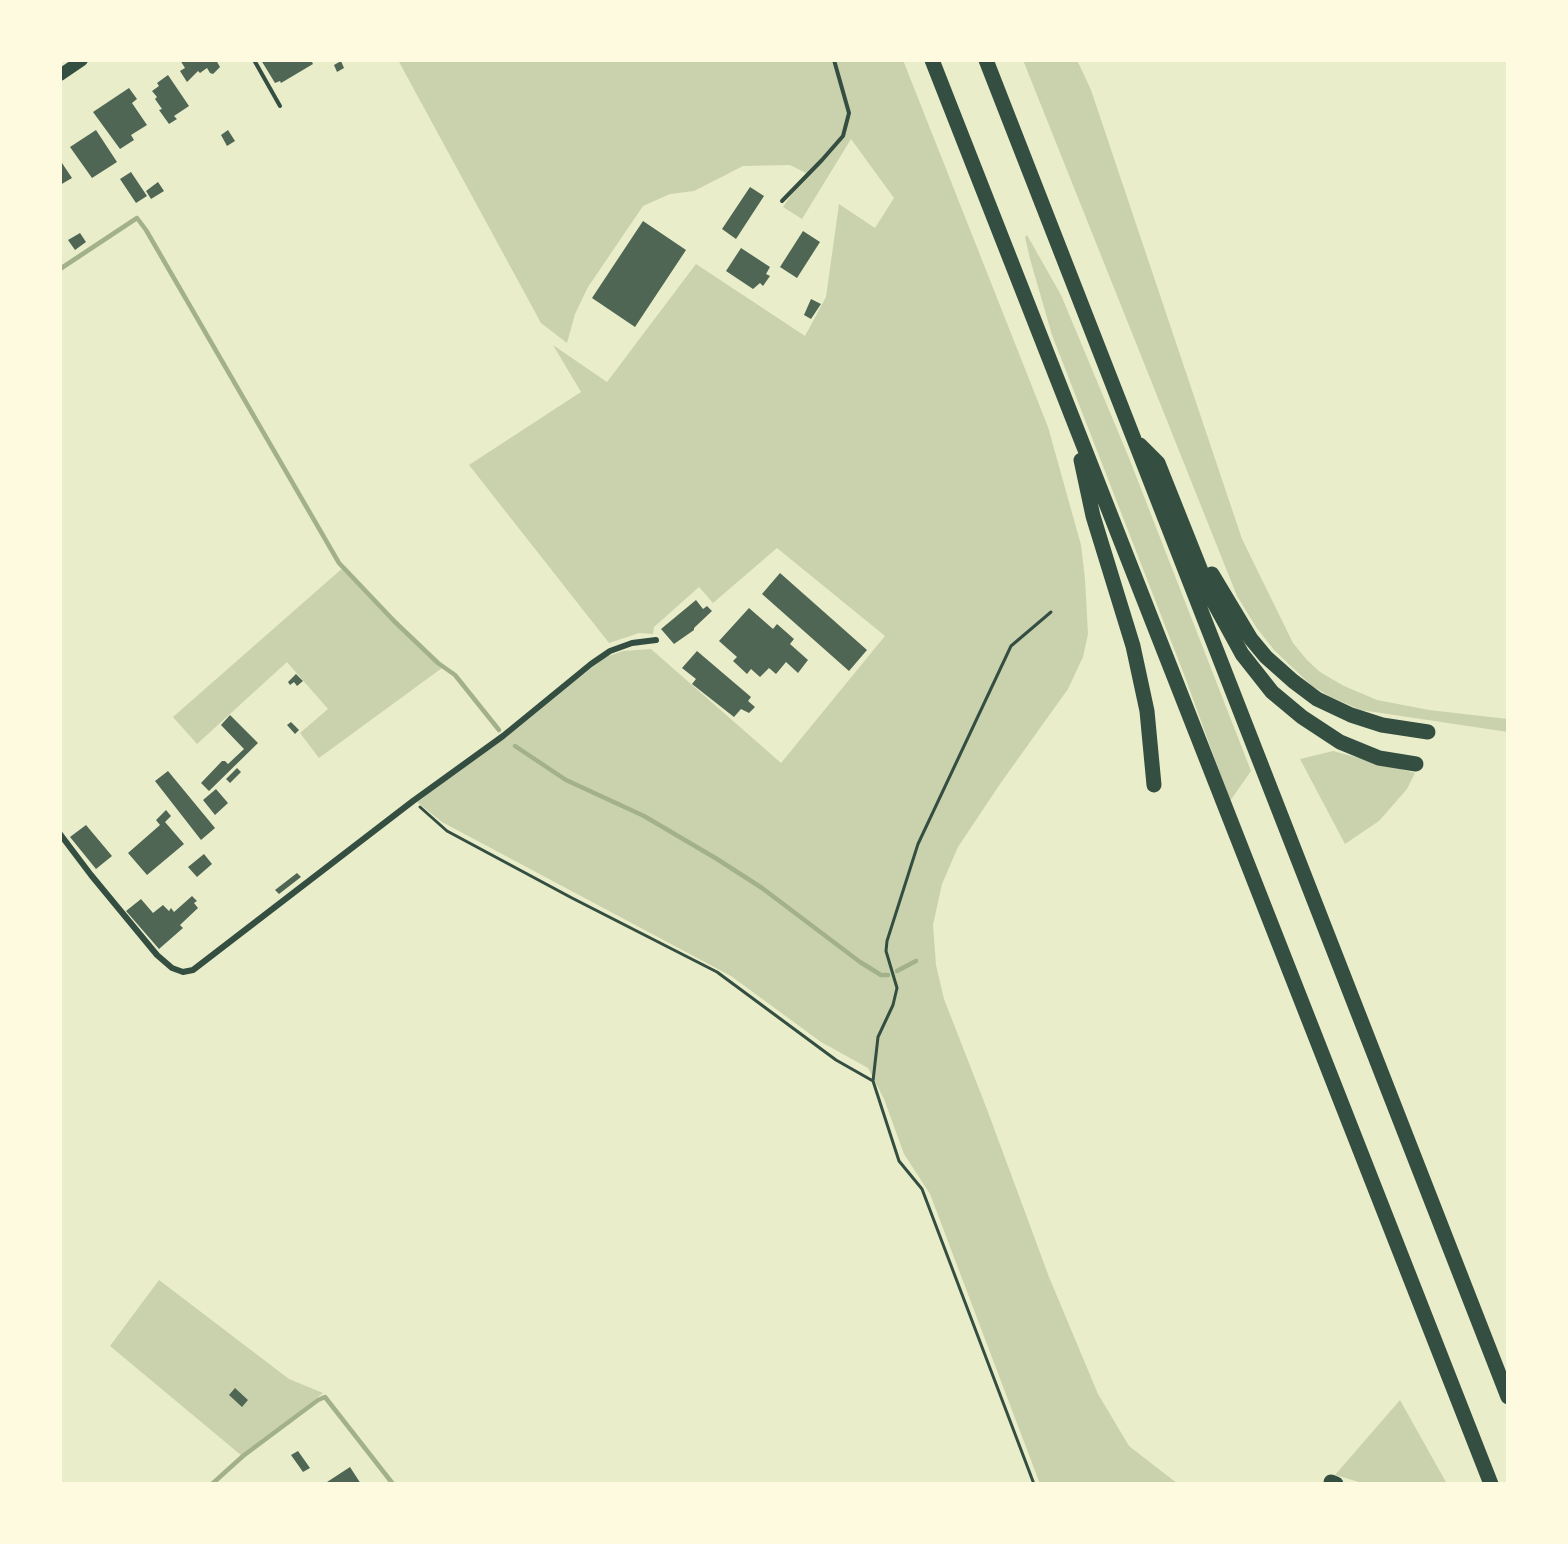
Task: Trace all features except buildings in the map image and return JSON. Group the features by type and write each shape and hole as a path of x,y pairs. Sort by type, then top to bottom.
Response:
{"highway":[{"path":"932,60 1491,1484"},
{"path":"986,60 1508,1397"},
{"path":"1071,413 1093,516 1133,645 1147,711 1154,785"},
{"path":"1136,441 1158,462 1179,495 1218,586 1251,639 1266,657 1317,699 1351,715 1382,725 1428,732"},
{"path":"1158,462 1213,601 1242,654 1272,692 1302,717 1340,742 1379,758 1416,764"}],"main road":[{"path":"60,75 82,60"}],"street":[{"path":"60,834 157,955 172,968 183,972 193,970 413,801 503,736 591,664 610,651 632,643 656,640"}],"lane":[{"path":"254,60 280,105"},
{"path":"782,201 843,136 849,113 834,60"}],"path":[{"path":"1034,1484 922,1189 899,1161 873,1081 878,1037 893,1005 897,988 886,951 887,941 918,844 1011,646 1052,612"},
{"path":"413,801 447,831 717,972 836,1059 873,1081"}],"green space":[{"path":"398,60 903,60 1048,427 1081,545 1088,634 1083,657 1068,689 958,847 942,884 933,925 936,965 944,999 1049,1277 1098,1394 1129,1446 1178,1484 1040,1484 930,1194 904,1154 884,1099 868,1068 821,1042 731,976 442,822 417,802 606,657 623,651 651,649 781,763 885,636 777,548 713,603 699,587 654,627 653,634 639,633 609,643 469,465 581,392 553,345 607,382 696,264 805,336 826,297 839,204 875,228 894,198 851,139 802,219 783,207 806,173 790,165 743,166 694,191 670,194 643,206 588,287 575,314 567,343 541,323"},
{"path":"1023,60 1077,60 1091,90 1242,539 1293,643 1320,672 1344,686 1377,700 1429,710 1508,719 1508,732 1361,710 1312,686 1274,650 1256,627 1237,596"},
{"path":"1027,235 1061,295 1129,458 1251,771 1230,801 1185,677 1052,335 1030,259 1025,237"},
{"path":"345,566 442,668 319,758 300,733 328,709 287,662 197,744 173,717"},
{"path":"1333,751 1415,773 1407,789 1379,821 1345,844 1300,759"},
{"path":"159,1280 289,1379 323,1393 242,1456 110,1346"},
{"path":"1400,1400 1447,1484 1366,1484 1335,1475"}],"waterway":[{"path":"60,269 137,218 339,563 394,621 438,663 455,675 499,730"},
{"path":"515,746 566,780 644,816 717,859 762,888 860,962 881,975 888,975"},
{"path":"897,971 916,961"},
{"path":"212,1484 243,1456 325,1397 393,1484"}]}
